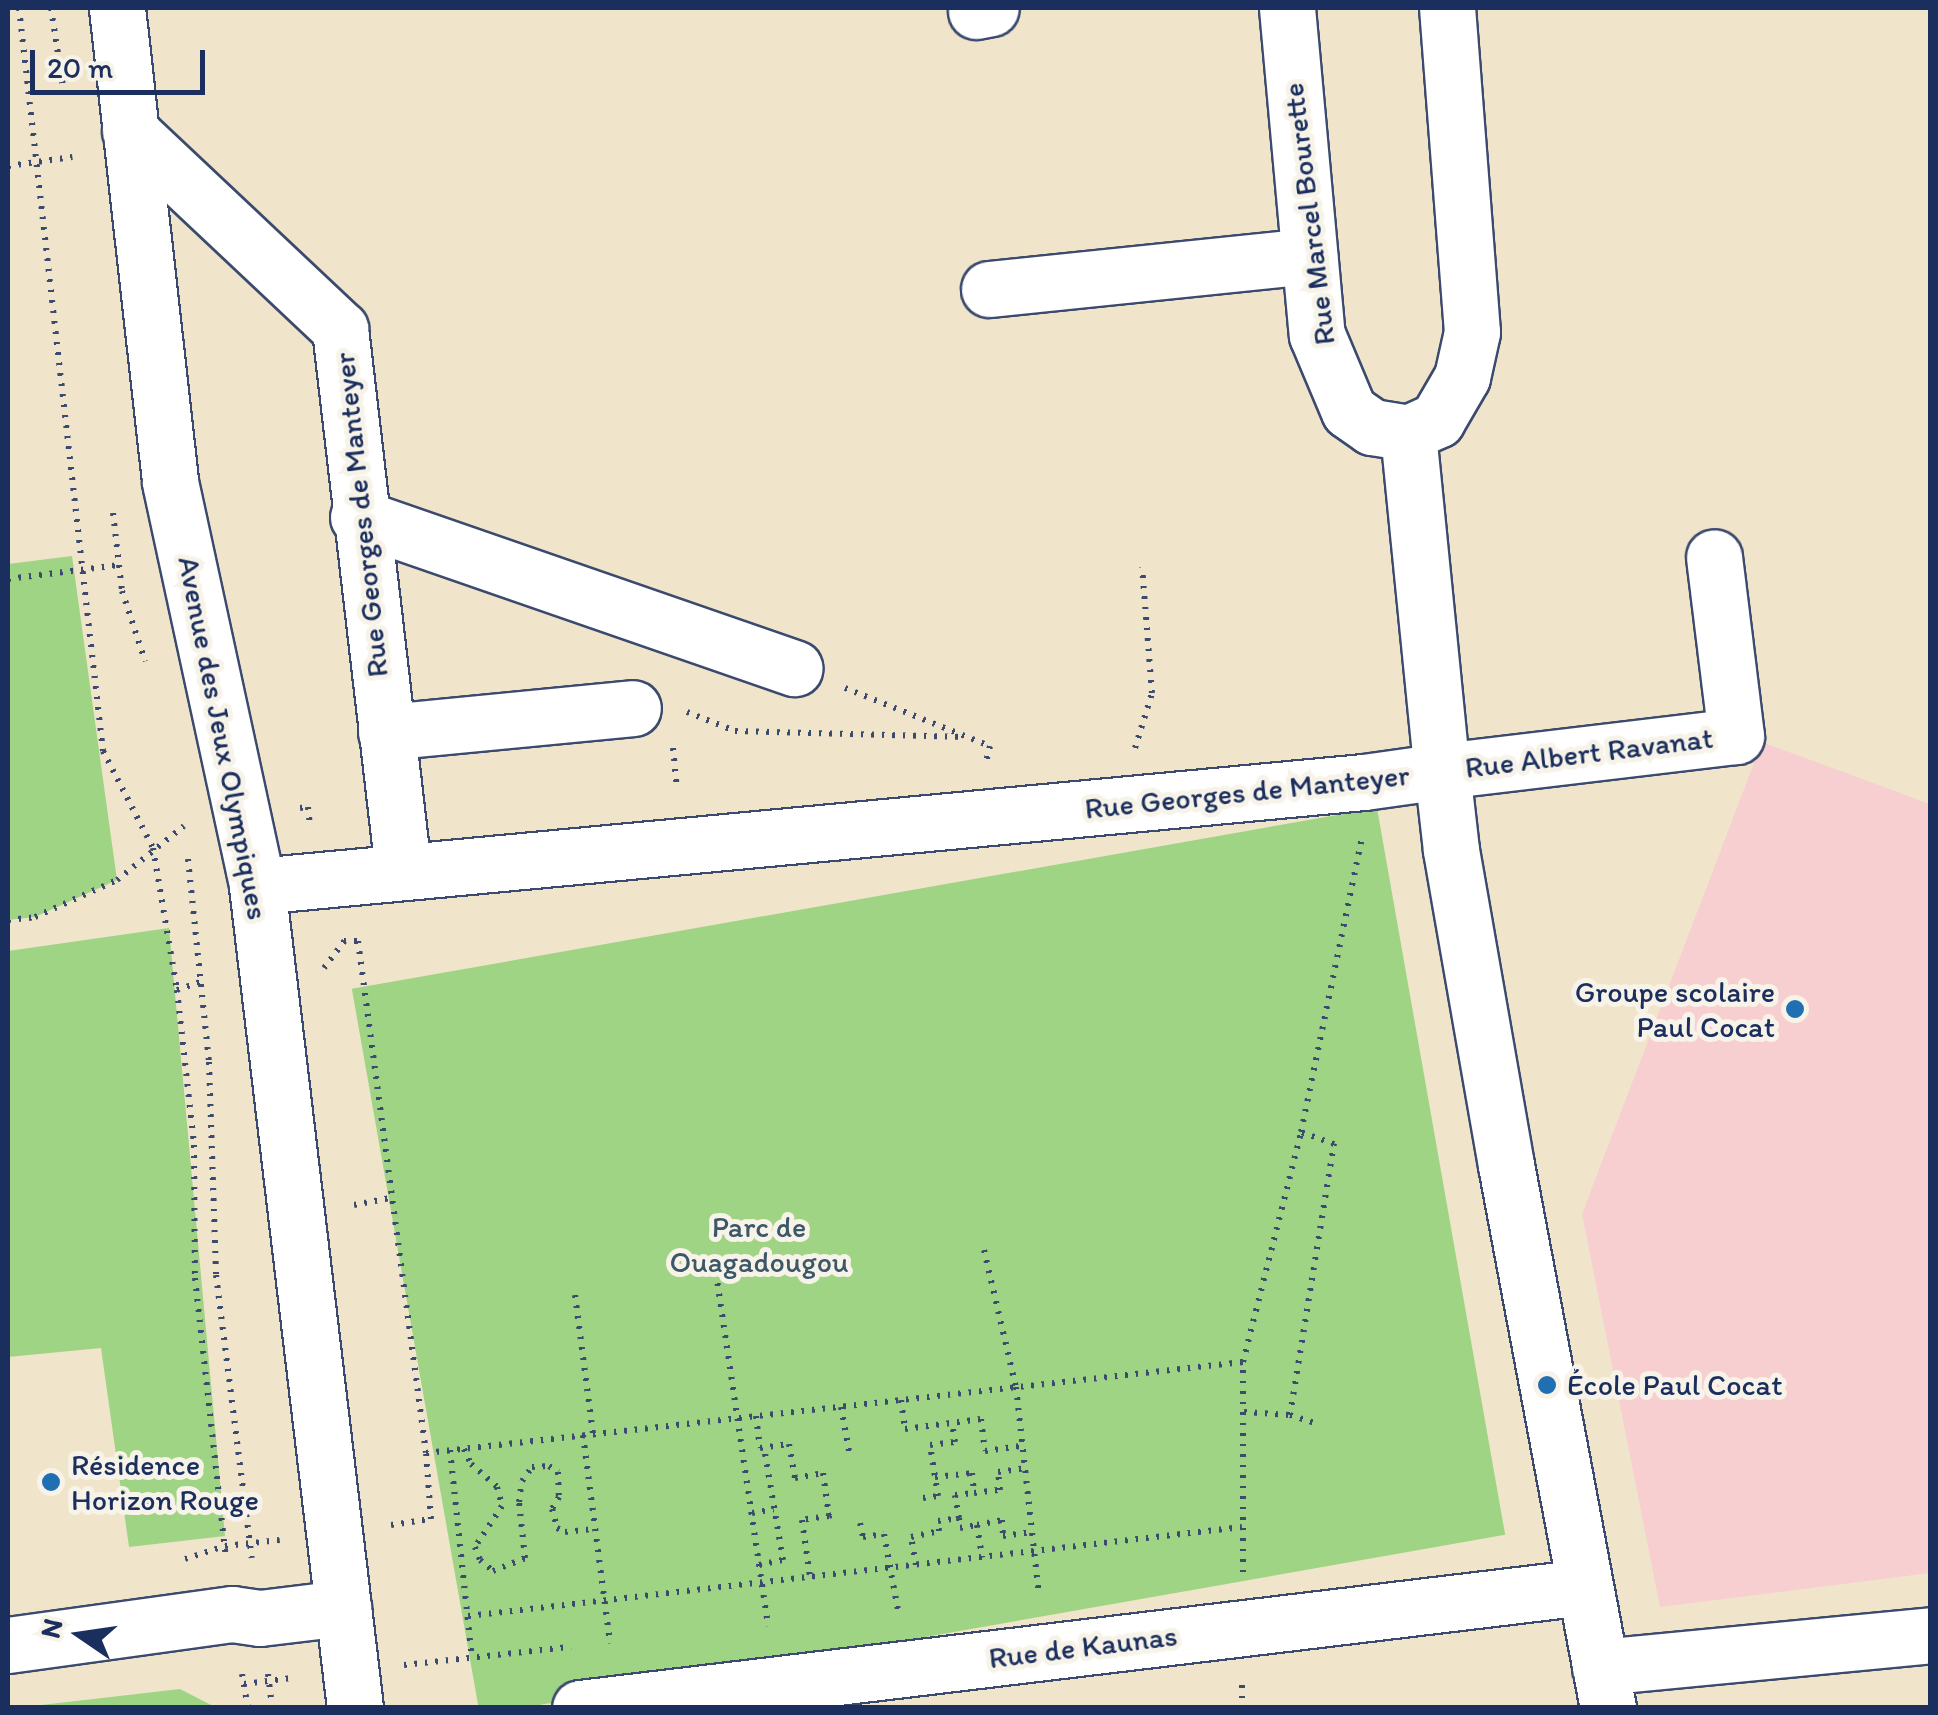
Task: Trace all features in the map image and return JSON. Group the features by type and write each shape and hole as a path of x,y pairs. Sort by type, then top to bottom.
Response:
{"street":[{"name":"Avenue des Jeux Olympiques","path":"118,8 170,482 257,886 355,1708"},
{"name":"Rue Marcel Bourette","path":"1287,8 1316,335 1349,411 1372,428 1408,434"},
{"path":"1442,771 1408,434 1437,420 1462,377 1472,332 1447,8"},
{"name":"Rue Georges de Manteyer","path":"130,130 340,329 358,517 403,869"},
{"path":"989,289 1309,256"},
{"path":"358,517 795,668"},
{"name":"Rue Albert Ravanat","path":"1442,771 1736,736 1714,557"},
{"path":"386,732 658,718"},
{"name":"Rue Georges de Manteyer","path":"257,886 403,869 1364,782 1442,771 1475,988 1604,1687"},
{"name":"Rue de Kaunas","path":"580,1708 1586,1587"},
{"path":"8,1645 342,1608"},
{"path":"1604,1687 1930,1635"}],"path":[{"path":"19,8 104,751 153,848 177,990 194,1145 195,1278 246,1616 272,1708"},
{"path":"51,8 64,96"},
{"path":"71,144 75,176"},
{"path":"8,166 72,157"},
{"path":"112,507 122,591 146,663"},
{"path":"8,579 119,566"},
{"path":"1134,742 1152,694 1142,567"},
{"path":"795,668 990,746 986,765"},
{"path":"677,794 658,718 735,731 971,737"},
{"path":"1243,1628 1244,1362 1300,1132 1362,840 1364,782"},
{"path":"180,808 210,1062 216,1276 246,1616 248,1708"},
{"path":"358,941 429,1494"},
{"path":"1290,1415 1334,1144 1300,1132"},
{"path":"354,1206 391,1198"},
{"path":"984,1250 1016,1387 1040,1596"},
{"path":"716,1273 768,1626"},
{"path":"575,1294 595,1529 610,1643"},
{"path":"426,1453 1244,1362"},
{"path":"900,1400 905,1430 981,1420 985,1451 1022,1446"},
{"path":"841,1407 849,1451"},
{"path":"1244,1412 1290,1415 1318,1424"},
{"path":"756,1416 782,1560 758,1565"},
{"path":"923,1498 938,1496 930,1445 955,1442 952,1424"},
{"path":"764,1448 790,1444 795,1478 823,1474 829,1516"},
{"path":"464,1449 471,1464 498,1488 502,1506 474,1547 480,1560 493,1571 525,1558 519,1502 522,1481 532,1467 550,1466 558,1472 559,1497 552,1509 557,1528 565,1532 595,1529"},
{"path":"450,1450 472,1658"},
{"path":"1025,1468 998,1472 1000,1490 954,1496 960,1528 1002,1520 1003,1536 1032,1532"},
{"path":"935,1478 972,1472 974,1493"},
{"path":"752,1513 774,1509"},
{"path":"810,1577 802,1520 840,1514"},
{"path":"916,1565 911,1537 939,1532 938,1521 958,1518"},
{"path":"860,1523 863,1537 884,1534 898,1611"},
{"path":"977,1525 982,1558"},
{"path":"468,1616 1242,1527"}],"shaded area":[{"name":"Groupe scolaire Paul Cocat","path":"1762,742 1930,804 1930,1573 1660,1607 1582,1214"}],"green space":[{"path":"72,556 117,880 35,917 8,920 8,564"},
{"name":"Parc de Ouagadougou","path":"1377,808 1505,1535 523,1708 479,1708 352,989"},
{"path":"169,928 225,1536 129,1547 101,1348 8,1357 8,951"},
{"path":"180,1689 215,1707 24,1707"}],"place":[{"name":"Groupe scolaire Paul Cocat","path":"1795,1009"},
{"name":"École Paul Cocat","path":"1547,1385"},
{"name":"Résidence Horizon Rouge","path":"51,1482"}]}
